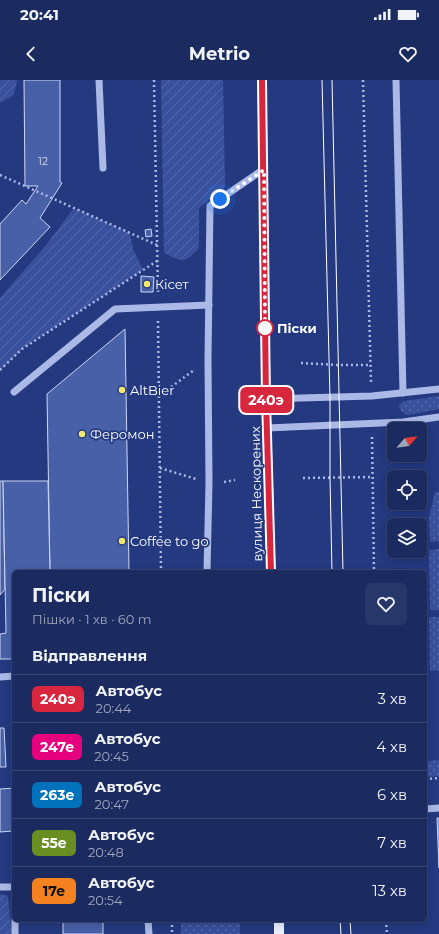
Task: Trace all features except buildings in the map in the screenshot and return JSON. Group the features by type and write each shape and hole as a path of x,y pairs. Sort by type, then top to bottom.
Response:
{"main road":[{"name":"вулиця Нескорених","path":"262,80 266,399 271,570"},
{"path":"279,922 279,934"}],"lane":[{"path":"99,80 103,168"},
{"path":"396,80 403,393"},
{"path":"207,570 209,483 210,206 264,170"},
{"path":"14,392 115,309 209,305"},
{"path":"266,399 372,396 439,389"},
{"path":"267,428 373,424 439,417"},
{"path":"0,677 12,676"},
{"path":"427,809 439,808"},
{"path":"0,887 12,887"},
{"path":"14,934 15,922"},
{"path":"148,922 149,934"}],"path":[{"path":"154,80 161,570"},
{"path":"363,80 372,396"},
{"path":"0,175 157,245"},
{"path":"0,370 22,349 157,261"},
{"path":"301,363 370,365"},
{"path":"373,424 372,478 374,570"},
{"path":"303,478 372,478"},
{"path":"427,779 439,778"},
{"path":"172,922 172,934"},
{"path":"386,922 387,934"}],"shaded area":[{"path":"0,80 17,80 14,95 0,103"},
{"path":"161,80 223,80 225,186 199,208 199,248 190,257 183,260 179,260 164,253"},
{"path":"74,208 130,233 133,249 143,270 22,349 0,370 0,298 47,244"},
{"path":"439,396 439,409 408,415 402,412 399,407 404,401"},
{"path":"435,492 439,492 439,541 430,542 429,517"},
{"path":"439,549 439,610 430,610 429,550"},
{"path":"429,617 439,617 439,670 430,671"},
{"path":"439,760 439,776 427,777 427,761"},
{"path":"0,894 8,896 12,934 0,934"},
{"path":"181,922 240,922 240,934 181,934"}],"tram line":[{"path":"322,80 330,398 332,570"},
{"path":"332,80 343,570"},
{"path":"340,922 341,934"},
{"path":"350,922 351,934"}],"bus line":[{"name":"240э","path":"262,80 266,399 271,570"}],"place":[{"name":"Кісет","path":"147,284"},
{"name":"Піски","path":"265,328"},
{"name":"AltBier","path":"122,390"},
{"name":"Феромон","path":"82,434"},
{"name":"Coffee to go","path":"122,541"}],"route":[{"path":"220,199 264,170 265,328"}]}
